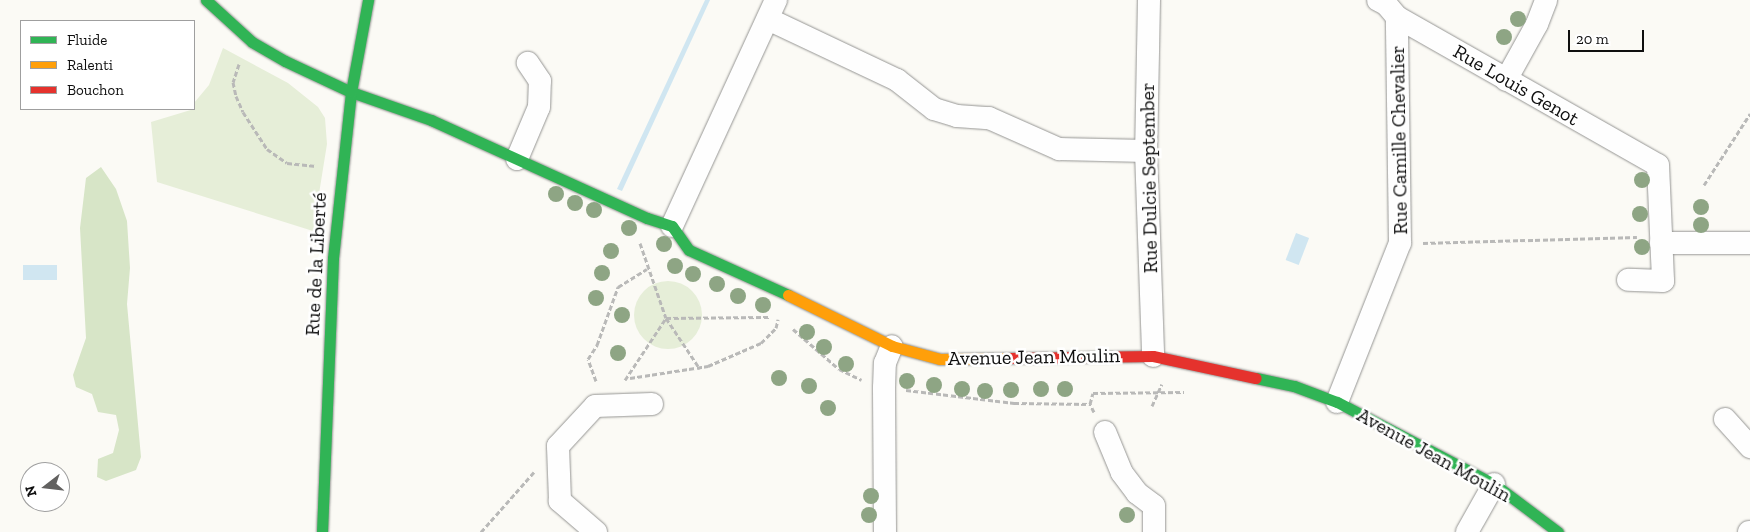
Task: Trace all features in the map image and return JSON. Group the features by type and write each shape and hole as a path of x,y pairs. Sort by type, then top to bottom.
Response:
{"street":[{"path":"206,0 252,42 351,92 431,120 517,160 672,226 772,9 896,80 934,109 957,116 989,118 1060,149 1146,151"},
{"name":"Rue de la Liberté","path":"322,532 333,258 351,92 368,0"},
{"name":"Rue Dulcie September","path":"1149,0 1146,151 1153,356"},
{"name":"Rue Louis Genot","path":"1378,0 1386,4 1397,17 1658,165 1661,240"},
{"path":"1506,80 1537,24 1546,0"},
{"name":"Rue Camille Chevalier","path":"1337,402 1400,243 1397,17"},
{"path":"517,160 539,107 540,81 528,63"},
{"name":"Avenue Jean Moulin","path":"672,226 689,250 872,334 892,346 940,358 1153,356 1294,386 1337,402 1494,484 1558,532"},
{"path":"1628,280 1663,281 1661,240 1750,243"},
{"path":"885,532 884,388 886,363 892,346"},
{"path":"596,532 560,501 558,446 602,400 652,404"},
{"path":"1725,419 1750,447"},
{"path":"1105,432 1122,473 1137,493 1154,506 1154,532"},
{"path":"1467,532 1494,484"}],"path":[{"path":"235,70 233,82 243,112 267,149 287,163 309,167 342,164"},
{"path":"1704,185 1750,114"},
{"path":"648,242 641,239 639,246 666,318 700,369"},
{"path":"1400,243 1661,240"},
{"path":"647,269 618,287 597,345 588,359 602,400 626,379 666,318"},
{"path":"626,379 700,369 769,337 776,328 778,315 770,312"},
{"path":"1105,432 1090,404 1093,393 1186,392"},
{"path":"481,532 558,446"}],"green space":[{"path":"223,48 288,83 318,107 325,118 327,144 313,231 157,182 151,122 195,110 195,102 209,85"},
{"path":"101,167 116,189 127,221 130,268 127,304 141,457 136,470 106,481 97,477 98,459 113,453 119,430 116,415 98,412 92,394 76,387 73,375 86,338 80,228 86,178"},
{"path":"668,281 681,284 692,291 699,302 702,315 699,328 692,339 681,346 668,349 655,346 644,339 637,328 634,315 637,302 644,291 655,284"}],"water":[{"path":"705,0 710,0 622,191 617,189"},
{"path":"1296,233 1309,238 1299,265 1286,260"},
{"path":"23,265 57,265 57,280 23,280"}],"traffic: fast":[{"path":"206,0 252,42 285,61 351,92 431,120 647,218 672,226 689,250 788,295"},
{"path":"322,532 333,258 351,92 368,0"},
{"path":"1256,378 1294,386 1337,402 1494,484 1558,532"}],"traffic: slow":[{"path":"788,295 892,346 940,359 1011,358"}],"traffic: jam":[{"path":"1011,358 1153,356 1256,378"}]}
